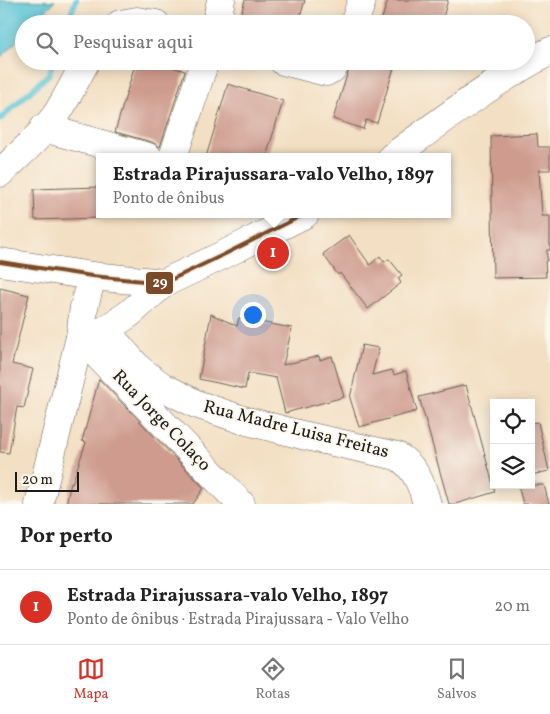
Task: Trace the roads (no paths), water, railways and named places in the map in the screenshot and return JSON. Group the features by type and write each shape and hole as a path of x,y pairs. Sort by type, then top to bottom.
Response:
{"street":[{"path":"218,15 222,0"},
{"path":"357,15 362,0"},
{"path":"535,60 550,52"},
{"path":"0,173 55,116 81,70"},
{"path":"174,153 202,70"},
{"path":"318,70 326,72 330,70"},
{"path":"398,153 490,86 516,70"},
{"path":"44,128 134,153"},
{"path":"93,334 129,314 164,283 297,218"},
{"path":"0,262 92,276 164,283"},
{"path":"39,504 93,334 84,307 92,276"},
{"name":"Rua Jorge Colaço","path":"93,334 229,498"},
{"name":"Rua Madre Luisa Freitas","path":"93,334 163,388 196,404 243,420 397,456 407,463 416,475 427,504"}],"water":[{"path":"0,0 55,1 42,15 15,15 15,43 3,56 0,54"}],"waterway":[{"path":"70,15 76,0"},
{"path":"0,119 49,74 51,70"}],"place":[{"name":"Estrada Pirajussara-valo Velho, 1897","path":"273,253"}]}
